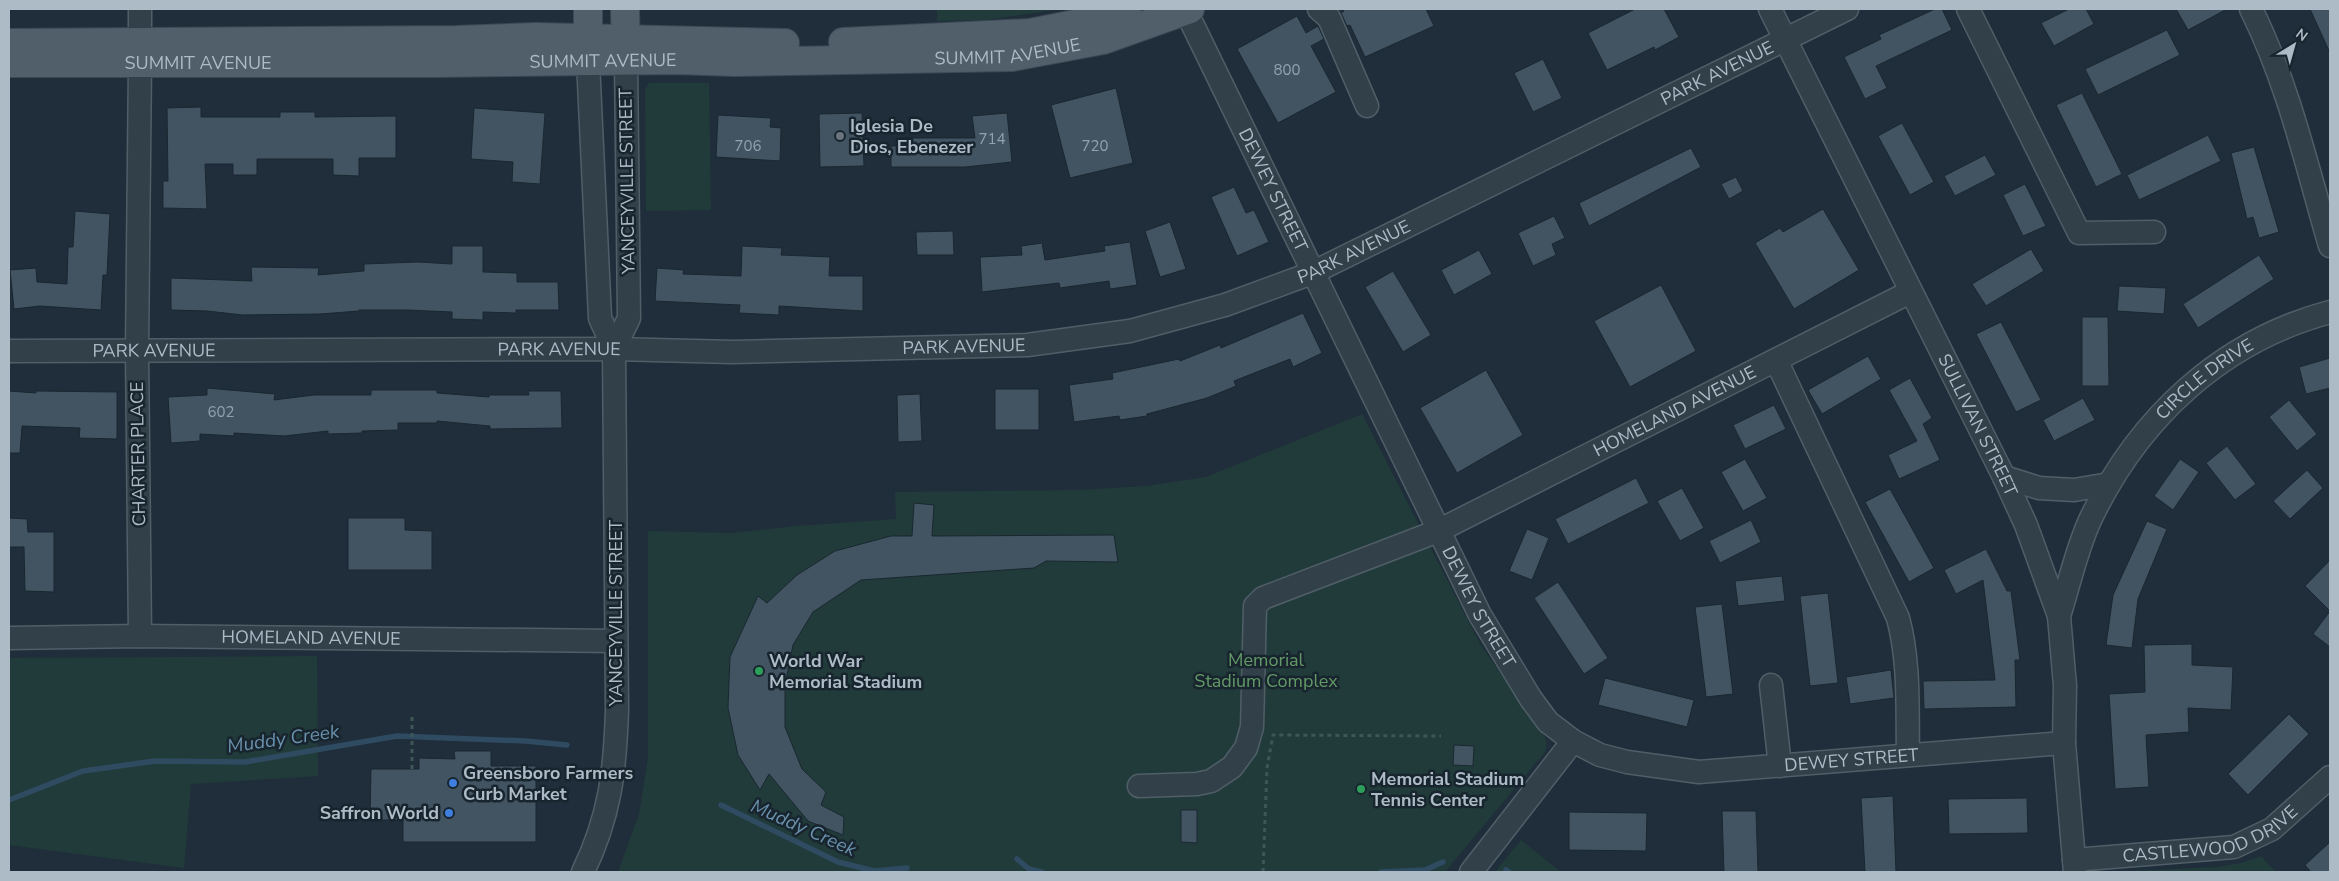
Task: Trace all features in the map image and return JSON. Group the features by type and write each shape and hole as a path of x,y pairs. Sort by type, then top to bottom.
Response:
{"main road":[{"name":"YANCEYVILLE STREET","path":"588,9 588,50"},
{"name":"YANCEYVILLE STREET","path":"625,9 626,50"},
{"name":"SUMMIT AVENUE","path":"9,43 140,52 626,50 976,37 1030,33 1080,23 1127,9"},
{"name":"SUMMIT AVENUE","path":"626,50 796,62 1012,57 1103,40 1188,10"},
{"name":"SUMMIT AVENUE","path":"9,63 140,52"}],"street":[{"name":"CHARTER PLACE","path":"140,9 137,351 140,636"},
{"path":"1319,9 1329,18 1367,106"},
{"name":"SULLIVAN STREET","path":"1770,9 2004,477 2026,526 2059,616 2065,686 2064,743 2075,866"},
{"name":"PARK AVENUE","path":"9,351 614,349 733,352 1046,344 1130,331 1225,305 1312,273 1847,9"},
{"path":"1968,9 2079,233 2154,232"},
{"path":"2251,9 2269,48 2289,106 2330,246"},
{"name":"DEWEY STREET","path":"1188,10 1312,273 1480,615 1531,699 1548,722 1573,741 1600,755 1627,762 1700,772 2064,743"},
{"name":"YANCEYVILLE STREET","path":"583,872 603,824 613,778 617,719 614,349 600,318 588,50"},
{"name":"YANCEYVILLE STREET","path":"614,349 629,318 626,50"},
{"name":"HOMELAND AVENUE","path":"1139,786 1197,784 1211,781 1232,767 1246,748 1252,728 1255,606 1263,598 1438,531 1910,292"},
{"name":"CIRCLE DRIVE","path":"2059,616 2090,520 2125,457 2150,424 2208,371 2270,334 2305,318 2330,312"},
{"path":"1776,360 1898,618 1905,646 1907,667 1908,755"},
{"path":"2004,477 2039,488 2074,490 2109,484"},
{"name":"HOMELAND AVENUE","path":"9,638 140,636 615,641"},
{"path":"1771,685 1780,766"},
{"path":"1471,872 1573,741"},
{"name":"CASTLEWOOD DRIVE","path":"2075,866 2234,847 2272,828 2330,776"}],"path":[{"path":"412,715 412,769"},
{"path":"1263,872 1267,768 1273,735 1441,736"}],"green space":[{"path":"937,9 1061,9 985,20 937,21"},
{"path":"649,83 709,83 711,210 646,211 645,89"},
{"name":"Memorial Stadium Complex","path":"1362,414 1480,644 1545,737 1547,744 1545,752 1445,872 618,872 639,814 648,758 648,531 732,533 896,519 895,492 1079,490 1146,486 1206,477"},
{"path":"317,656 318,776 191,784 184,868 9,845 9,658"},
{"path":"1521,840 1561,872 1495,872"},
{"path":"2261,856 2276,872 2107,872 2217,867 2241,863"}],"building":[{"path":"1343,9 1426,9 1434,26 1365,57 1350,25 1347,26 1341,13 1344,11"},
{"path":"1635,9 1664,9 1679,37 1655,50 1654,47 1607,70 1588,33"},
{"path":"1935,9 1942,9 1952,30 1876,66 1887,88 1865,99 1844,57 1881,39 1879,35"},
{"path":"2069,9 2086,9 2094,24 2054,46 2041,23"},
{"path":"2176,9 2227,9 2188,30"},
{"path":"2310,9 2330,9 2330,53"},
{"path":"1297,16 1306,33 1318,26 1324,39 1311,46 1336,92 1278,123 1237,49"},
{"path":"2167,30 2180,55 2098,95 2085,69"},
{"path":"1543,59 1562,98 1533,112 1514,73"},
{"path":"1116,88 1133,163 1070,178 1051,105"},
{"path":"2082,93 2122,174 2096,187 2056,105"},
{"path":"201,107 201,117 280,117 280,112 315,112 315,117 396,116 396,158 359,158 359,176 333,175 333,159 257,159 257,175 233,175 233,164 205,164 207,209 163,208 163,181 168,181 167,108"},
{"path":"474,108 545,113 540,184 512,182 513,162 471,159"},
{"path":"862,113 864,166 820,167 819,114"},
{"path":"1007,113 1012,162 965,167 891,167 891,146 900,146 900,138 975,138 972,116"},
{"path":"718,115 771,118 770,127 781,128 780,161 716,157"},
{"path":"1902,123 1934,182 1910,195 1878,136"},
{"path":"2208,135 2221,161 2139,200 2127,175"},
{"path":"2254,147 2279,232 2259,238 2253,217 2247,219 2231,153"},
{"path":"1691,148 1701,167 1589,226 1579,203"},
{"path":"1985,155 1996,175 1955,196 1944,176"},
{"path":"1736,177 1743,191 1729,199 1721,184"},
{"path":"2025,184 2046,226 2023,236 2003,195"},
{"path":"1234,187 1246,213 1254,210 1269,242 1237,256 1211,197"},
{"path":"1823,209 1859,270 1794,309 1755,243 1780,228 1783,232"},
{"path":"75,211 110,214 107,275 103,275 101,310 40,306 14,309 10,270 36,268 37,282 67,284 68,247 73,247"},
{"path":"1554,216 1565,238 1552,244 1556,255 1533,266 1518,233"},
{"path":"1170,222 1186,269 1160,277 1145,231"},
{"path":"953,231 954,255 917,255 916,232"},
{"path":"1130,242 1137,285 1110,289 1109,281 1060,288 1059,283 982,292 980,257 1022,255 1021,246 1042,243 1045,260 1105,251 1104,246"},
{"path":"452,246 483,246 483,272 517,273 517,282 558,282 559,310 516,310 516,313 483,312 483,320 452,319 452,312 407,310 243,315 171,310 171,278 252,281 251,267 319,268 318,275 364,271 364,264 418,262 452,264"},
{"path":"742,246 782,248 781,255 830,257 829,276 863,276 863,311 779,306 779,315 739,313 740,305 655,301 657,268 684,270 683,274 741,276"},
{"path":"2031,249 2044,271 1986,306 1972,284"},
{"path":"1479,250 1492,274 1454,295 1441,270"},
{"path":"2259,255 2274,279 2198,328 2183,304"},
{"path":"1393,271 1431,335 1403,352 1365,287"},
{"path":"1661,285 1696,351 1630,387 1594,321"},
{"path":"2119,286 2166,288 2164,314 2117,311"},
{"path":"1303,313 1322,353 1293,367 1290,359 1234,381 1236,386 1207,398 1147,414 1147,416 1120,420 1119,416 1074,422 1069,385 1113,379 1112,373 1179,359 1180,361 1220,345 1221,348"},
{"path":"2082,317 2108,317 2109,386 2082,386"},
{"path":"2001,322 2041,400 2016,412 1976,334"},
{"path":"1868,356 1881,379 1822,414 1808,390"},
{"path":"2330,358 2330,388 2306,394 2299,367"},
{"path":"1486,370 1523,435 1457,473 1420,408"},
{"path":"1910,378 1932,418 1923,424 1940,460 1899,479 1888,455 1917,441 1889,390"},
{"path":"207,388 275,394 274,400 314,395 371,395 371,390 437,390 437,393 489,397 489,395 529,395 528,391 561,391 562,428 490,429 490,426 437,421 437,423 398,423 398,430 362,431 362,433 328,434 328,431 284,436 234,433 234,436 200,434 200,441 171,443 168,397 207,395"},
{"path":"995,389 1039,389 1039,430 995,430"},
{"path":"9,391 36,393 36,391 117,392 117,439 79,438 80,428 22,426 20,453 9,453"},
{"path":"920,394 922,441 898,442 897,395"},
{"path":"2083,398 2095,420 2054,441 2043,420"},
{"path":"2289,400 2317,434 2297,451 2269,417"},
{"path":"1774,405 1786,429 1745,449 1733,425"},
{"path":"2227,446 2256,484 2235,500 2206,463"},
{"path":"1745,459 1767,498 1743,511 1721,472"},
{"path":"2180,459 2199,472 2173,510 2154,496"},
{"path":"2307,470 2323,488 2290,519 2273,501"},
{"path":"1636,478 1649,503 1568,544 1555,519"},
{"path":"1682,488 1704,528 1680,541 1657,501"},
{"path":"1890,489 1934,568 1909,582 1865,502"},
{"name":"World War Memorial Stadium","path":"914,503 934,505 932,536 1114,535 1118,562 1046,561 1034,568 861,580 813,612 793,645 785,685 785,727 802,769 826,792 821,805 844,817 843,835 808,821 769,774 760,790 738,755 728,708 730,657 758,596 767,603 797,575 835,551 891,536 912,536"},
{"path":"9,518 27,519 28,532 54,532 54,592 25,591 24,547 9,547"},
{"path":"348,518 405,518 405,530 432,531 432,570 348,570"},
{"path":"1751,520 1761,542 1720,563 1709,541"},
{"path":"2147,521 2167,529 2138,599 2132,648 2106,645 2113,595"},
{"path":"1527,529 1549,538 1532,580 1509,571"},
{"path":"1986,549 2007,591 2011,591 2020,660 2015,660 2016,707 1924,709 1923,681 1995,680 1983,580 1956,594 1944,570"},
{"path":"2330,560 2330,611 2305,586"},
{"path":"1782,576 1785,601 1738,606 1735,581"},
{"path":"1558,582 1608,658 1584,674 1534,598"},
{"path":"1828,593 1838,683 1810,686 1800,596"},
{"path":"1722,604 1733,694 1706,697 1695,607"},
{"path":"2330,611 2330,647 2313,634"},
{"path":"2192,644 2192,665 2233,667 2231,710 2188,708 2189,732 2146,735 2149,787 2115,789 2109,694 2145,692 2144,645"},
{"path":"1891,670 1894,698 1850,704 1846,677"},
{"path":"1605,678 1694,700 1687,727 1598,705"},
{"path":"2289,714 2309,734 2248,795 2228,774"},
{"path":"1454,745 1474,746 1473,766 1453,765"},
{"name":"Greensboro Farmers Curb Market","path":"454,751 491,751 491,766 536,766 536,842 403,842 403,820 370,820 371,769 419,769 419,758 455,759"},
{"path":"1893,796 1896,872 1865,872 1861,798"},
{"path":"2027,798 2028,833 1949,834 1948,799"},
{"path":"1181,810 1197,810 1197,843 1181,842"},
{"path":"1722,811 1756,811 1758,872 1724,872"},
{"path":"1569,812 1647,813 1646,851 1569,850"},
{"path":"2330,842 2330,872 2311,872 2305,865"}],"waterway":[{"name":"Muddy Creek","path":"9,800 83,771 155,761 245,762 397,736 526,741 567,745"},
{"name":"Muddy Creek","path":"721,805 838,862 874,871 907,868"},
{"name":"Muddy Creek","path":"1017,859 1029,869 1042,872"},
{"name":"Muddy Creek","path":"1381,872 1425,870 1443,862"}],"place":[{"name":"Iglesia De Dios, Ebenezer","path":"840,136"},
{"name":"World War Memorial Stadium","path":"759,671"},
{"name":"Greensboro Farmers Curb Market","path":"453,783"},
{"name":"Memorial Stadium Tennis Center","path":"1361,789"},
{"name":"Saffron World","path":"449,813"}]}
